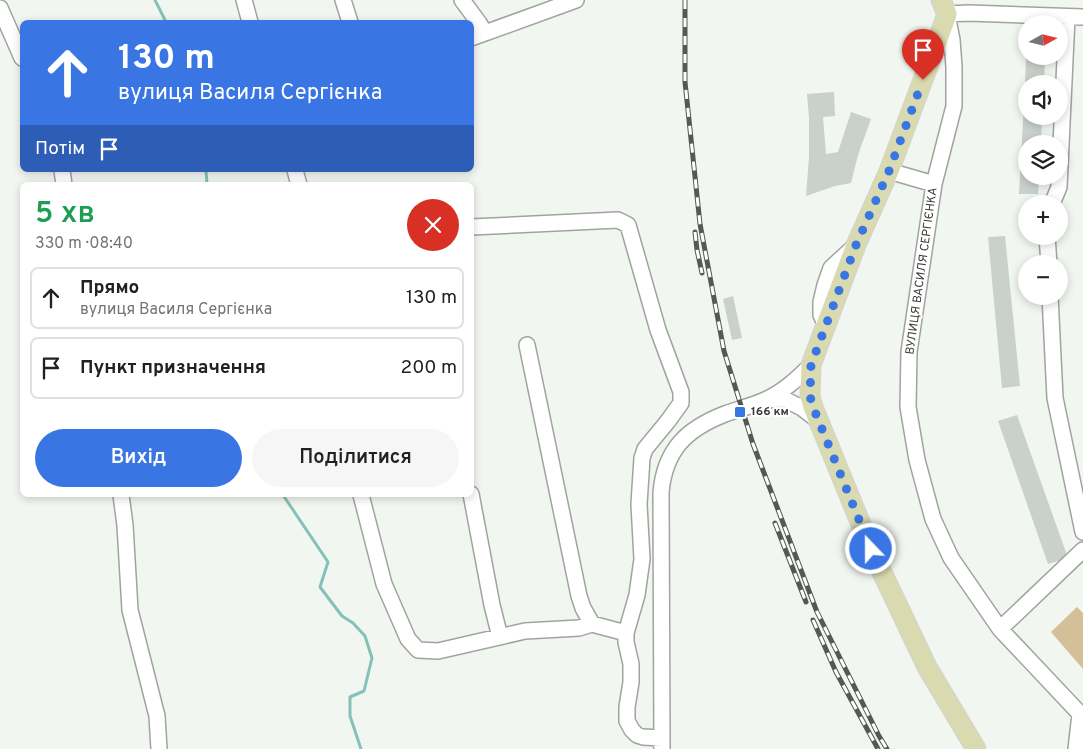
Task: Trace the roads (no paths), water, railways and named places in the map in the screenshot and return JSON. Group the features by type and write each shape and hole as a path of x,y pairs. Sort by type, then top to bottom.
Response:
{"main road":[{"path":"944,7 936,45 889,171 856,245 811,365 810,396 871,549 927,667 976,749"}],"street":[{"path":"244,0 249,20"},
{"path":"343,0 349,20"},
{"path":"462,0 479,23 478,36 576,0"},
{"path":"944,7 969,13 1018,15"},
{"name":"ВУЛИЦЯ ВАСИЛЯ СЕРГІЄНКА","path":"944,7 952,40 954,106 934,184 909,352 908,407 916,460 934,519 951,558 1000,629 1081,715"},
{"path":"0,8 20,53"},
{"path":"1068,17 1083,17"},
{"path":"1056,195 1059,187 1065,65"},
{"path":"889,171 934,184"},
{"path":"474,227 618,220 628,225 658,330 681,392 681,403 645,449 642,458 639,504 642,559 637,595 626,632 626,642 631,664 627,721 637,735 662,744 661,492 662,480 674,448 691,430 723,415 766,400 792,384 811,365"},
{"path":"1050,305 1055,398 1083,532"},
{"path":"527,345 579,596 592,624"},
{"path":"766,400 784,399 802,408 819,421"},
{"path":"121,497 125,525 130,610 156,716 159,749"},
{"path":"362,497 384,584 408,639 418,650 438,651 525,631 579,628 592,624 626,632"},
{"path":"472,497 500,637"},
{"path":"1000,629 1083,550"},
{"path":"1076,749 1081,715"}],"waterway":[{"path":"155,0 165,20"},
{"path":"206,172 207,182"},
{"path":"284,497 328,562 320,587 342,616 353,623 365,636 372,658 364,691 350,697 350,716 361,749"}],"railway":[{"path":"685,0 685,82 700,224 724,351 753,444 817,612 887,749"},
{"path":"695,232 702,273"},
{"path":"775,523 806,602"},
{"path":"813,620 836,672 878,749"}],"place":[{"name":"166 км","path":"740,412"}]}
